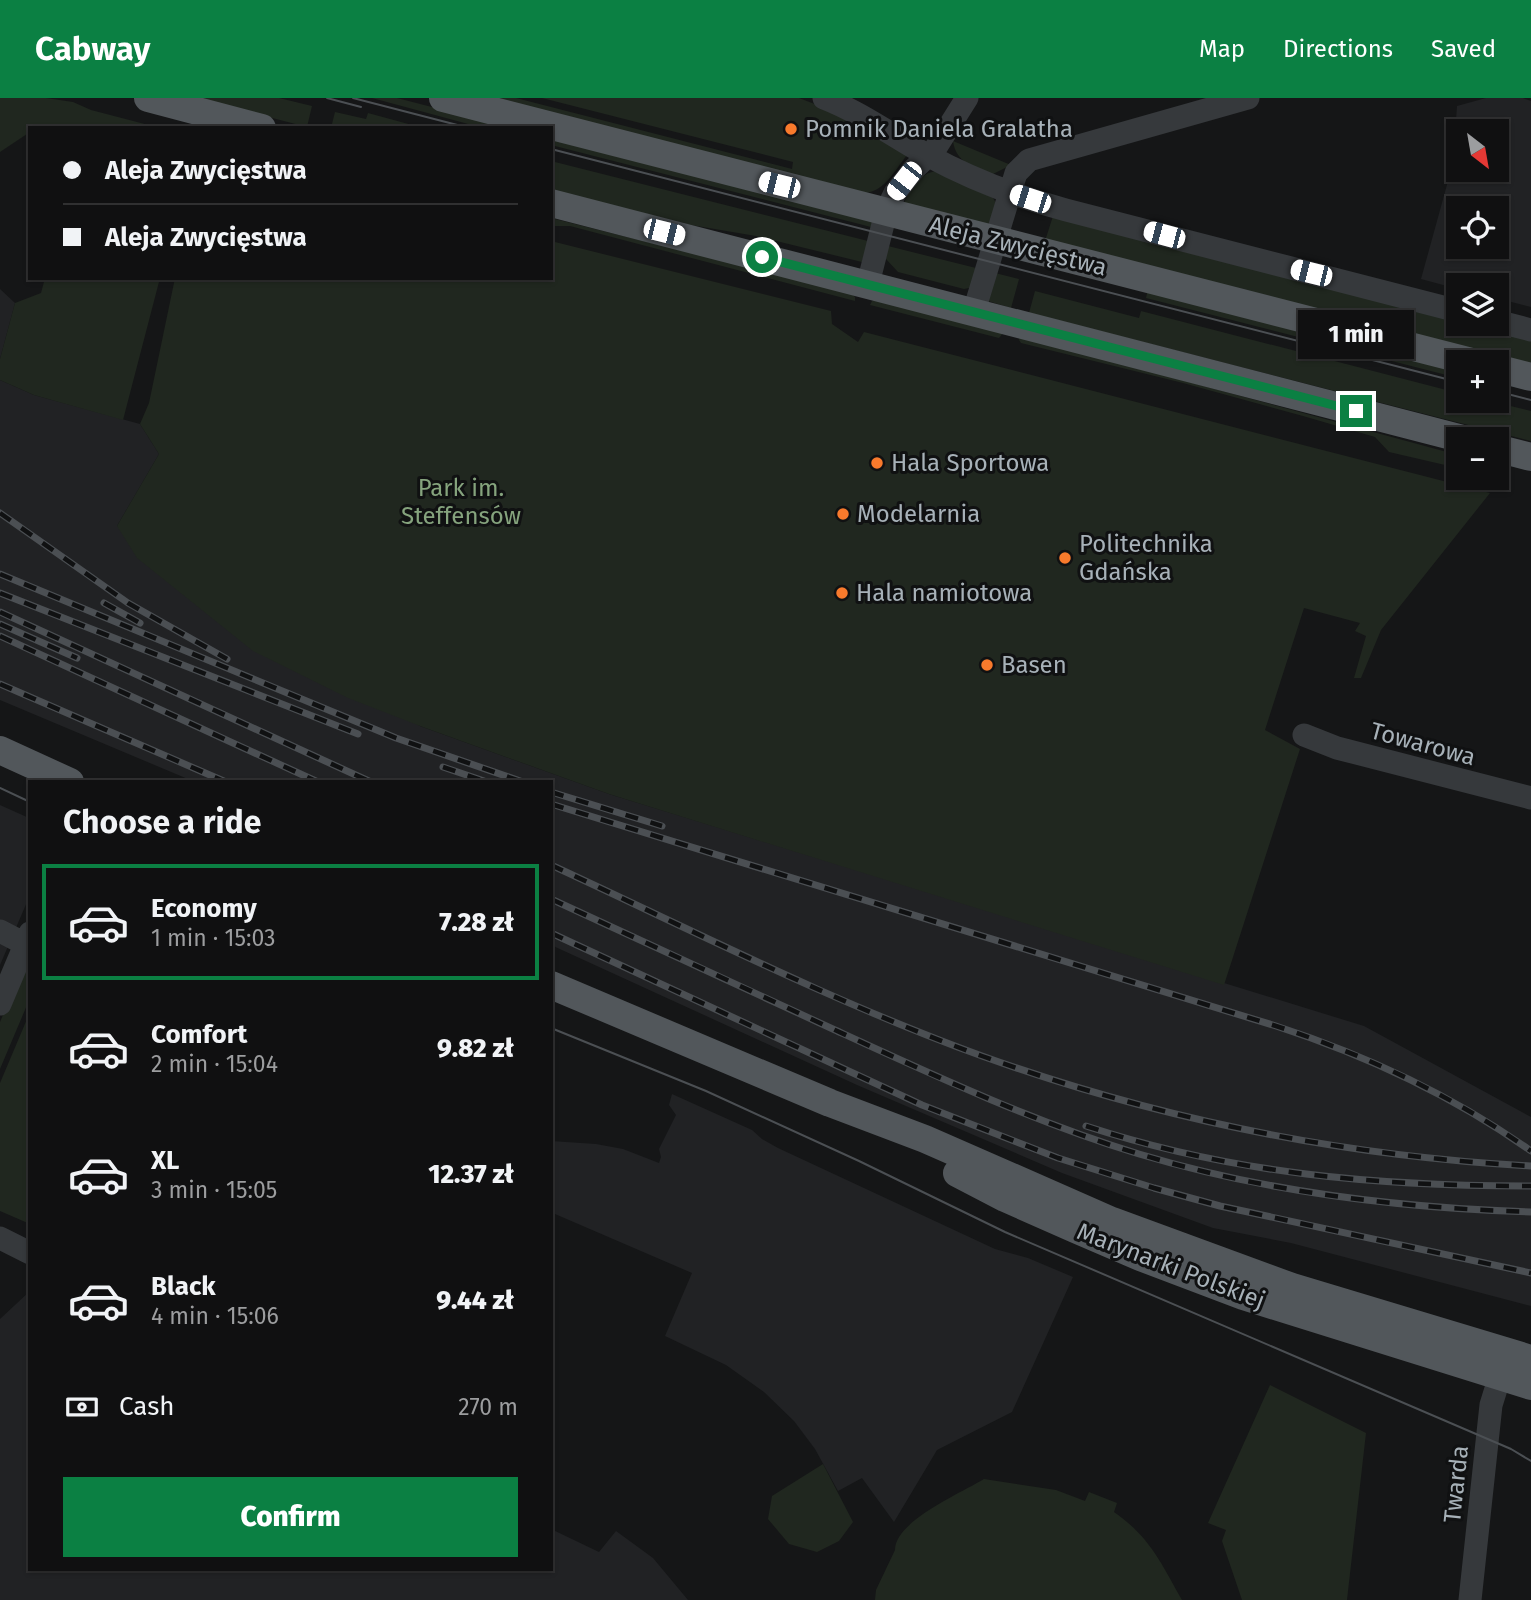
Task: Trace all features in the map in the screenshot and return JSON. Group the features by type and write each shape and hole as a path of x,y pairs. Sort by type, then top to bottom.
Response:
{"main road":[{"path":"148,98 254,126"},
{"name":"Aleja Zwycięstwa","path":"443,98 552,126"},
{"name":"Aleja Zwycięstwa","path":"553,126 1446,355"},
{"path":"553,204 1446,435"},
{"path":"1509,371 1531,377"},
{"path":"1509,451 1531,457"},
{"path":"0,750 66,780"},
{"name":"Marynarki Polskiej","path":"553,986 830,1103 848,1119 867,1130 1080,1219 1140,1257 1243,1296 1499,1362 1531,1359"},
{"path":"1499,1362 1531,1344"},
{"name":"Marynarki Polskiej","path":"1499,1362 1531,1386"}],"street":[{"path":"824,98 928,155 1010,192 1066,210 1446,308"},
{"path":"868,284 886,212 895,193 948,131 967,98"},
{"path":"974,311 1016,173 1029,160 1248,98"},
{"path":"1509,324 1531,330"},
{"name":"Towarowa","path":"1304,735 1337,748 1531,798"},
{"path":"0,931 28,938 0,1004"},
{"path":"0,1238 28,1252"},
{"name":"Twarda","path":"1470,1600 1491,1405 1499,1362"}],"shaded area":[{"path":"1486,98 1523,98 1531,101 1531,307 1509,301 1509,273 1446,273 1446,286 1421,279 1448,182 1509,182 1509,119 1456,119 1457,106"},
{"path":"0,289 15,303 0,359"},
{"path":"0,380 34,395 140,424 159,454 117,526 420,726 609,794 1364,1026 1531,1117 1531,1306 1291,1243 1213,1228 1062,1173 857,1085 553,946 553,780 190,780 0,700"},
{"path":"0,805 28,818 28,900 0,965"},
{"path":"672,1094 752,1130 778,1148 995,1249 1028,1258 1073,1277 1012,1412 937,1450 894,1522 862,1478 838,1491 815,1449 794,1421 764,1392 726,1365 665,1336 692,1273 553,1212 553,1141 623,1149 659,1163 659,1149 676,1115 669,1105"},
{"path":"28,1293 28,1571 553,1571 553,1530 599,1552 616,1531 653,1558 688,1600 0,1600 0,1319"}],"green space":[{"path":"0,98 46,98 73,102 91,110 152,126 28,126 28,133 0,152"},
{"path":"195,98 279,98 312,106 307,126"},
{"path":"372,98 397,98 505,126 476,126"},
{"path":"493,98 516,98 792,169 793,162 542,98 799,98 825,108 907,155 883,185 863,193"},
{"path":"335,112 366,119 368,113 416,126 332,126"},
{"path":"553,139 873,221 871,227 553,146"},
{"path":"953,141 1011,165 991,175 962,159"},
{"path":"553,162 868,241 862,262 756,236 691,225 553,190"},
{"path":"937,171 993,198 996,203 991,227 903,204 920,178"},
{"path":"1053,216 1446,317 1446,336 1509,336 1509,334 1531,339 1531,364 1509,358 1509,350 1476,350 1045,241"},
{"path":"553,218 851,293 855,301 570,226 553,226"},
{"name":"Park im. Steffensów","path":"553,242 831,311 832,324 858,342 864,332 1446,482 1446,490 1478,490 1490,493 1381,630 1361,678 1354,678 1366,636 1355,631 1360,623 1304,608 1265,730 1300,749 1224,985 609,794 348,698 253,651 137,558 117,526 159,454 140,424 149,403 175,280 553,280"},
{"path":"884,245 980,269 969,288 964,289 898,272 886,259"},
{"path":"995,273 1019,279 1011,308 988,301"},
{"path":"44,280 159,280 123,420 34,395 0,380 0,359 15,303 41,293"},
{"path":"1148,289 1446,368 1446,375 1146,298"},
{"path":"1035,291 1139,318 1141,311 1446,390 1446,413 1509,413 1509,406 1531,411 1531,441 1509,435 1509,427 1476,427 1029,313"},
{"path":"878,299 1004,332 999,338 870,305"},
{"path":"1020,336 1446,452 1446,465 1389,452 1375,437 1183,383 1021,343"},
{"path":"22,970 28,973 28,1003 0,1069 0,1022"},
{"path":"28,1017 28,1223 0,1211 0,1083"},
{"path":"1270,1385 1366,1433 1347,1600 1242,1600 1222,1541 1226,1530 1208,1523"},
{"path":"823,1464 853,1522 839,1541 817,1552 789,1544 768,1519 772,1496"},
{"path":"984,1479 1056,1490 1085,1501 1089,1492 1117,1503 1114,1512 1146,1541 1182,1600 875,1600 876,1590 898,1539 906,1529 931,1509"}],"tram line":[{"path":"327,98 361,107"},
{"path":"353,98 461,126"},
{"path":"553,150 1446,379"},
{"path":"1509,394 1531,400"},
{"path":"0,788 28,801"},
{"path":"553,1029 706,1091 1005,1232 1511,1449 1531,1461"}],"railway":[{"path":"0,513 128,603 227,659"},
{"path":"0,574 396,738 517,780"},
{"path":"0,593 358,734"},
{"path":"104,603 140,623"},
{"path":"0,612 367,780"},
{"path":"0,624 77,658"},
{"path":"0,636 314,780"},
{"path":"0,684 221,780"},
{"path":"443,767 481,780"},
{"path":"553,793 662,826"},
{"path":"553,805 1276,1026 1344,1050 1440,1095 1531,1151"},
{"path":"553,866 873,1013 982,1056 1048,1078 1184,1116 1252,1131 1391,1153 1531,1166"},
{"path":"553,900 947,1081 1061,1128 1139,1154 1235,1179 1333,1196 1432,1207 1531,1212"},
{"path":"553,934 922,1105 1058,1158 1220,1206 1531,1273"},
{"path":"1086,1126 1196,1156 1306,1174 1418,1183 1531,1186"}],"place":[{"name":"Pomnik Daniela Gralatha","path":"791,129"},
{"name":"Hala Sportowa","path":"877,463"},
{"name":"Modelarnia","path":"843,514"},
{"name":"Politechnika Gdańska","path":"1065,558"},
{"name":"Hala namiotowa","path":"842,593"},
{"name":"Basen","path":"987,665"}],"route":[{"path":"762,257 1356,411"}]}
